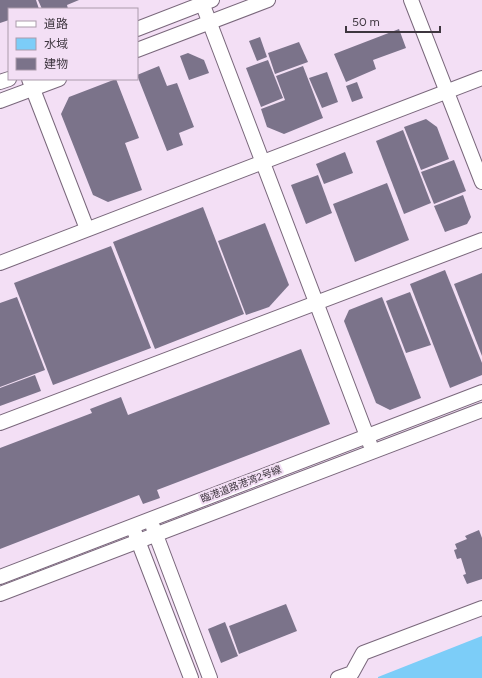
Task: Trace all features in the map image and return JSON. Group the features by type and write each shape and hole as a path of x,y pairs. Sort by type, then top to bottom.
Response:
{"street":[{"path":"138,50 268,0"},
{"path":"411,0 482,182"},
{"path":"138,29 205,1 209,22 373,452"},
{"path":"0,263 482,78"},
{"path":"0,101 31,84 53,80"},
{"path":"31,84 87,230"},
{"path":"0,423 482,240"},
{"name":"臨港道路港湾2号線","path":"0,577 482,392"},
{"name":"臨港道路港湾2号線","path":"0,594 482,410"},
{"path":"149,520 156,534 210,678"},
{"path":"132,526 190,678"},
{"path":"338,678 353,675 363,653 482,608"}],"water":[{"path":"482,636 482,678 378,678 378,677"}],"building":[{"path":"0,0 36,0 39,8 8,8 8,20 0,23"},
{"path":"38,0 79,0 67,5 68,8 42,8"},
{"path":"399,29 406,48 373,60 376,69 346,82 334,54"},
{"path":"260,37 267,57 257,61 249,41"},
{"path":"299,42 308,62 275,74 268,53"},
{"path":"188,53 204,60 209,73 189,80 180,56"},
{"path":"268,60 283,98 261,107 246,68"},
{"path":"159,66 167,86 177,83 194,127 179,133 183,145 167,151 138,75"},
{"path":"303,66 323,118 284,134 267,127 261,109 285,100 276,76"},
{"path":"327,72 338,102 322,108 309,78"},
{"path":"116,80 139,138 125,143 142,190 108,202 93,195 61,114 69,97"},
{"path":"357,82 363,98 352,102 346,86"},
{"path":"426,119 437,127 449,159 421,170 404,127"},
{"path":"403,130 431,203 404,214 376,141"},
{"path":"345,152 353,173 324,184 316,164"},
{"path":"454,160 466,191 434,204 421,172"},
{"path":"318,175 332,213 306,224 291,185"},
{"path":"387,183 409,240 355,262 333,204"},
{"path":"463,195 471,217 467,224 445,232 434,206"},
{"path":"203,207 244,314 155,349 113,242"},
{"path":"265,223 289,285 269,307 246,315 218,241"},
{"path":"111,246 151,348 53,385 14,283"},
{"path":"445,270 482,363 482,375 450,388 410,284"},
{"path":"482,273 482,356 454,284"},
{"path":"410,292 431,345 406,353 386,301"},
{"path":"17,297 45,370 0,387 0,303"},
{"path":"382,297 421,398 390,410 376,403 344,321 349,310"},
{"path":"301,349 330,424 157,490 160,498 143,504 139,495 0,549 0,448 92,413 90,409 121,397 128,415"},
{"path":"35,375 41,391 0,406 0,388"},
{"path":"479,530 482,538 482,579 467,584 463,575 466,574 461,558 457,559 454,550 457,549 455,544 467,539 465,536"},
{"path":"286,604 297,631 239,654 229,626"},
{"path":"225,622 238,656 221,663 208,629"}]}
